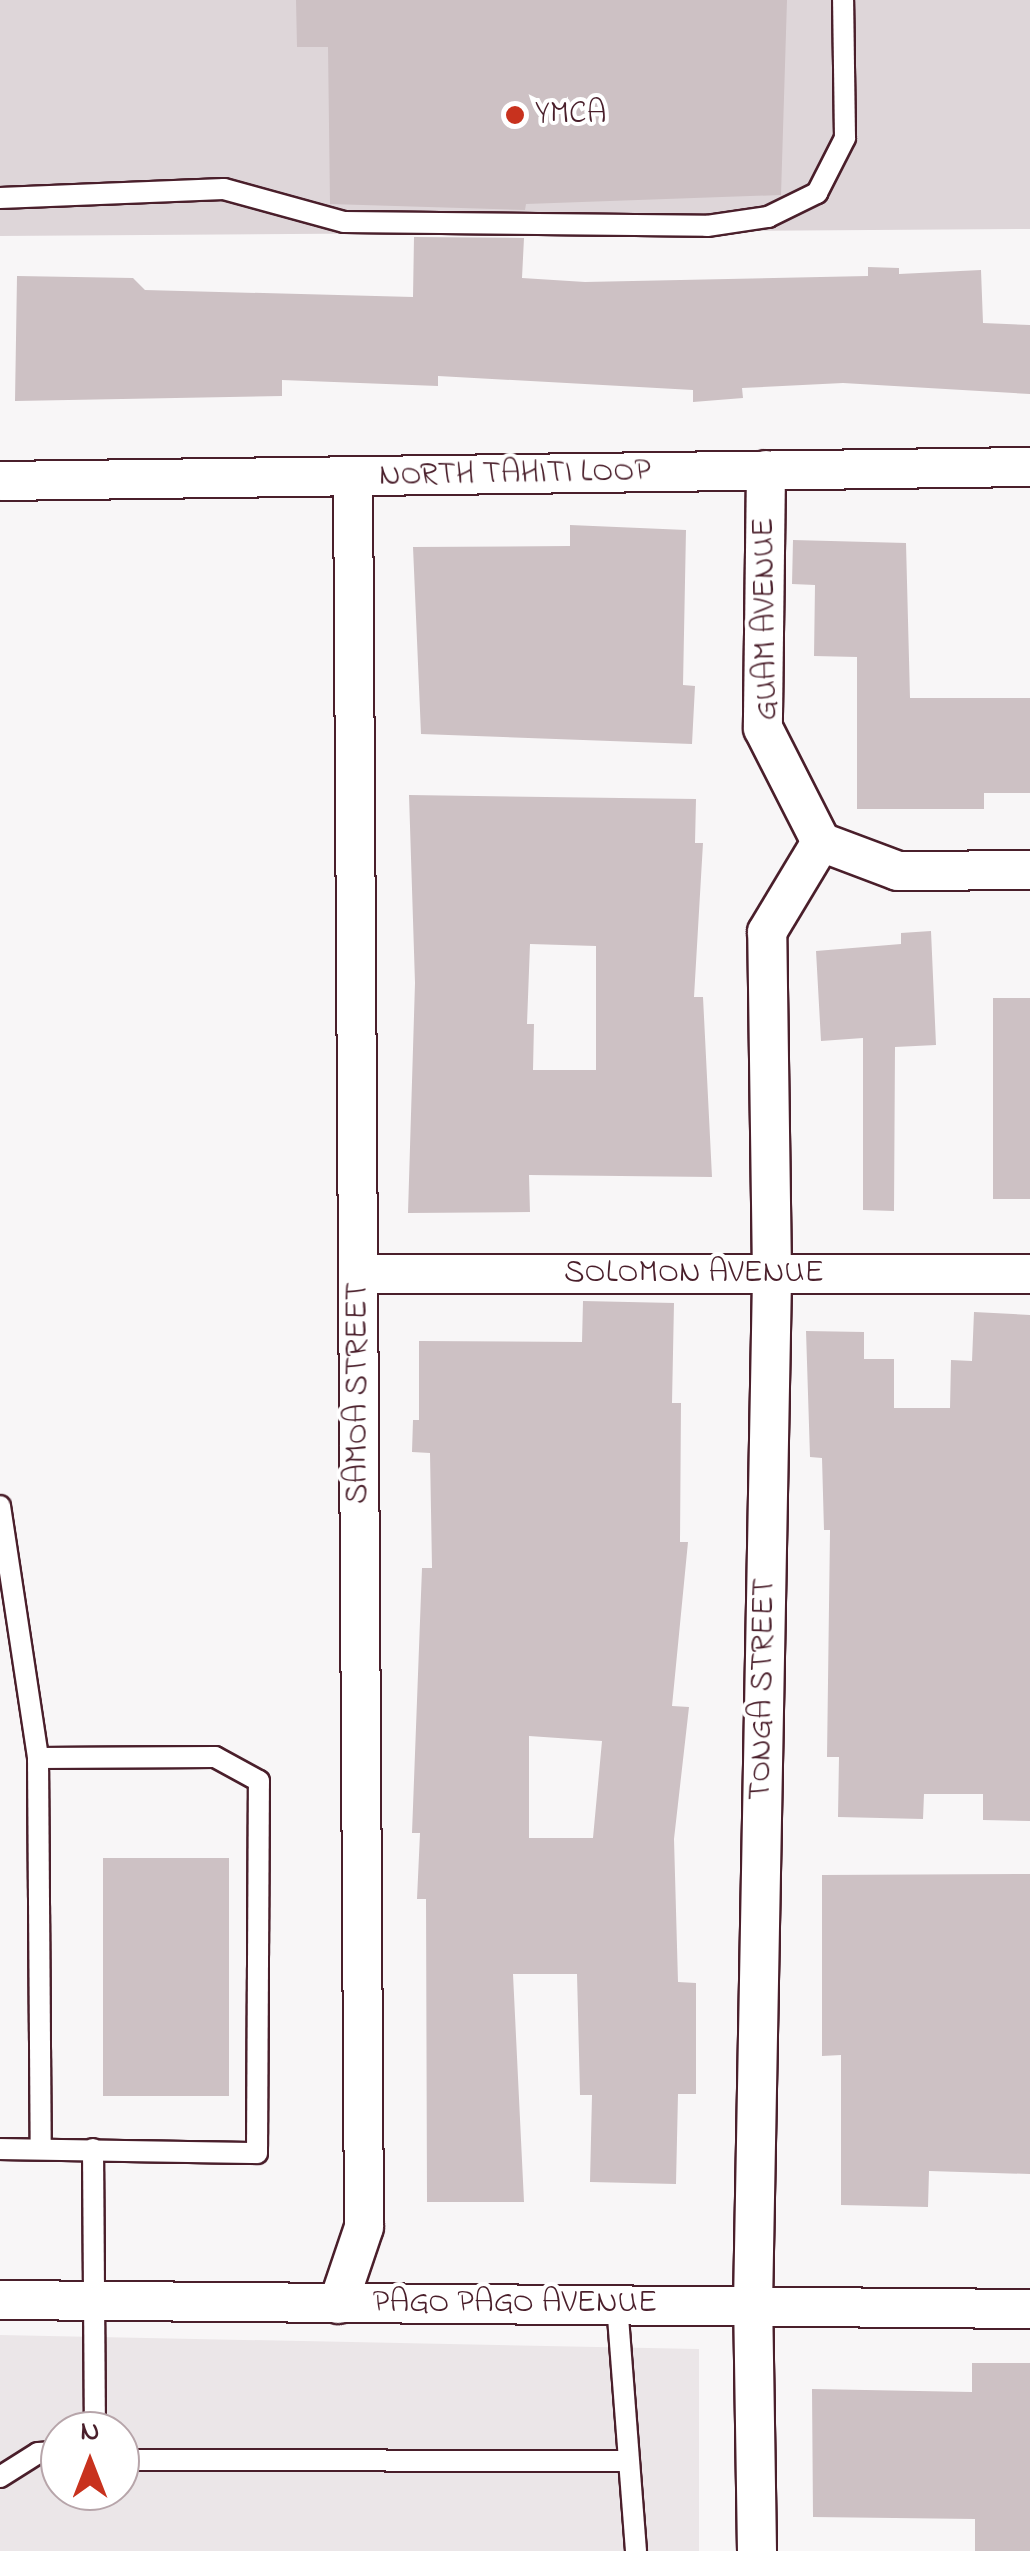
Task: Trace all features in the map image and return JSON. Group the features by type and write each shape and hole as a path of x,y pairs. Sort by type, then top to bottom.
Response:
{"street":[{"name":"NORTH TAHITI LOOP","path":"0,480 353,479 1030,467"},
{"name":"GUAM AVENUE","path":"766,470 763,728 821,842"},
{"name":"SAMOA STREET","path":"338,2304 364,2226 353,479"},
{"path":"821,842 898,871 1030,870"},
{"name":"TONGA STREET","path":"757,2551 752,2305 772,1274 767,932 821,842"},
{"name":"SOLOMON AVENUE","path":"358,1274 1030,1274"},
{"name":"PAGO PAGO AVENUE","path":"0,2300 1030,2308"}],"lane":[{"path":"0,198 224,189 344,222 707,226 768,217 816,193 845,138 843,0"},
{"path":"0,1506 38,1758 42,2148"},
{"path":"0,1658 20,1645"},
{"path":"0,2149 257,2154 259,1781 215,1757 38,1758"},
{"path":"93,2150 96,2411"},
{"path":"617,2304 626,2461 636,2551"},
{"path":"0,2477 40,2452"},
{"path":"140,2460 626,2461"}],"shaded area":[{"name":"YMCA","path":"0,0 1030,0 1030,229 0,236"},
{"path":"0,2335 699,2349 699,2551 0,2551"}],"building":[{"path":"296,0 787,0 781,195 526,204 525,210 330,204 328,47 297,47"},
{"path":"414,237 524,238 522,278 585,282 868,276 868,267 899,268 899,274 981,270 983,323 1030,325 1030,394 843,383 742,388 743,398 693,402 693,390 438,376 438,386 282,380 282,396 15,401 17,276 133,278 145,290 413,297"},
{"path":"570,525 686,530 683,685 695,686 692,744 421,734 413,547 570,546"},
{"path":"793,540 906,543 910,698 1030,698 1030,793 984,793 984,809 857,809 857,657 814,656 815,585 792,584"},
{"path":"409,795 696,799 695,843 703,843 694,997 703,997 712,1177 529,1175 530,1212 408,1213 415,983","holes":["530,944 596,946 596,1070 533,1070 534,1024 527,1024"]},
{"path":"931,931 936,1045 895,1047 894,1211 863,1210 863,1038 821,1041 816,951 901,944 901,933"},
{"path":"993,998 1030,998 1030,1199 993,1199"},
{"path":"583,1301 674,1303 672,1403 681,1403 680,1542 688,1542 672,1706 689,1707 674,1839 678,1982 696,1983 696,2094 678,2094 676,2184 590,2182 592,2095 580,2095 577,1974 513,1974 524,2202 427,2202 426,1899 417,1899 420,1833 412,1833 422,1568 432,1568 430,1453 412,1452 413,1420 419,1420 419,1341 582,1342","holes":["529,1736 602,1741 593,1838 529,1838"]},
{"path":"974,1312 1030,1315 1030,1821 983,1820 983,1794 924,1794 923,1819 838,1817 839,1757 827,1757 830,1530 824,1530 822,1458 810,1457 806,1331 864,1332 864,1359 894,1359 894,1408 950,1408 951,1360 972,1361"},
{"path":"103,1858 229,1858 229,2096 103,2096"},
{"path":"1030,1874 1030,2174 929,2171 928,2207 841,2205 841,2055 822,2056 822,1875"},
{"path":"972,2363 1030,2363 1030,2551 975,2551 975,2519 813,2517 812,2389 972,2392"}],"place":[{"name":"YMCA","path":"515,115"}]}
